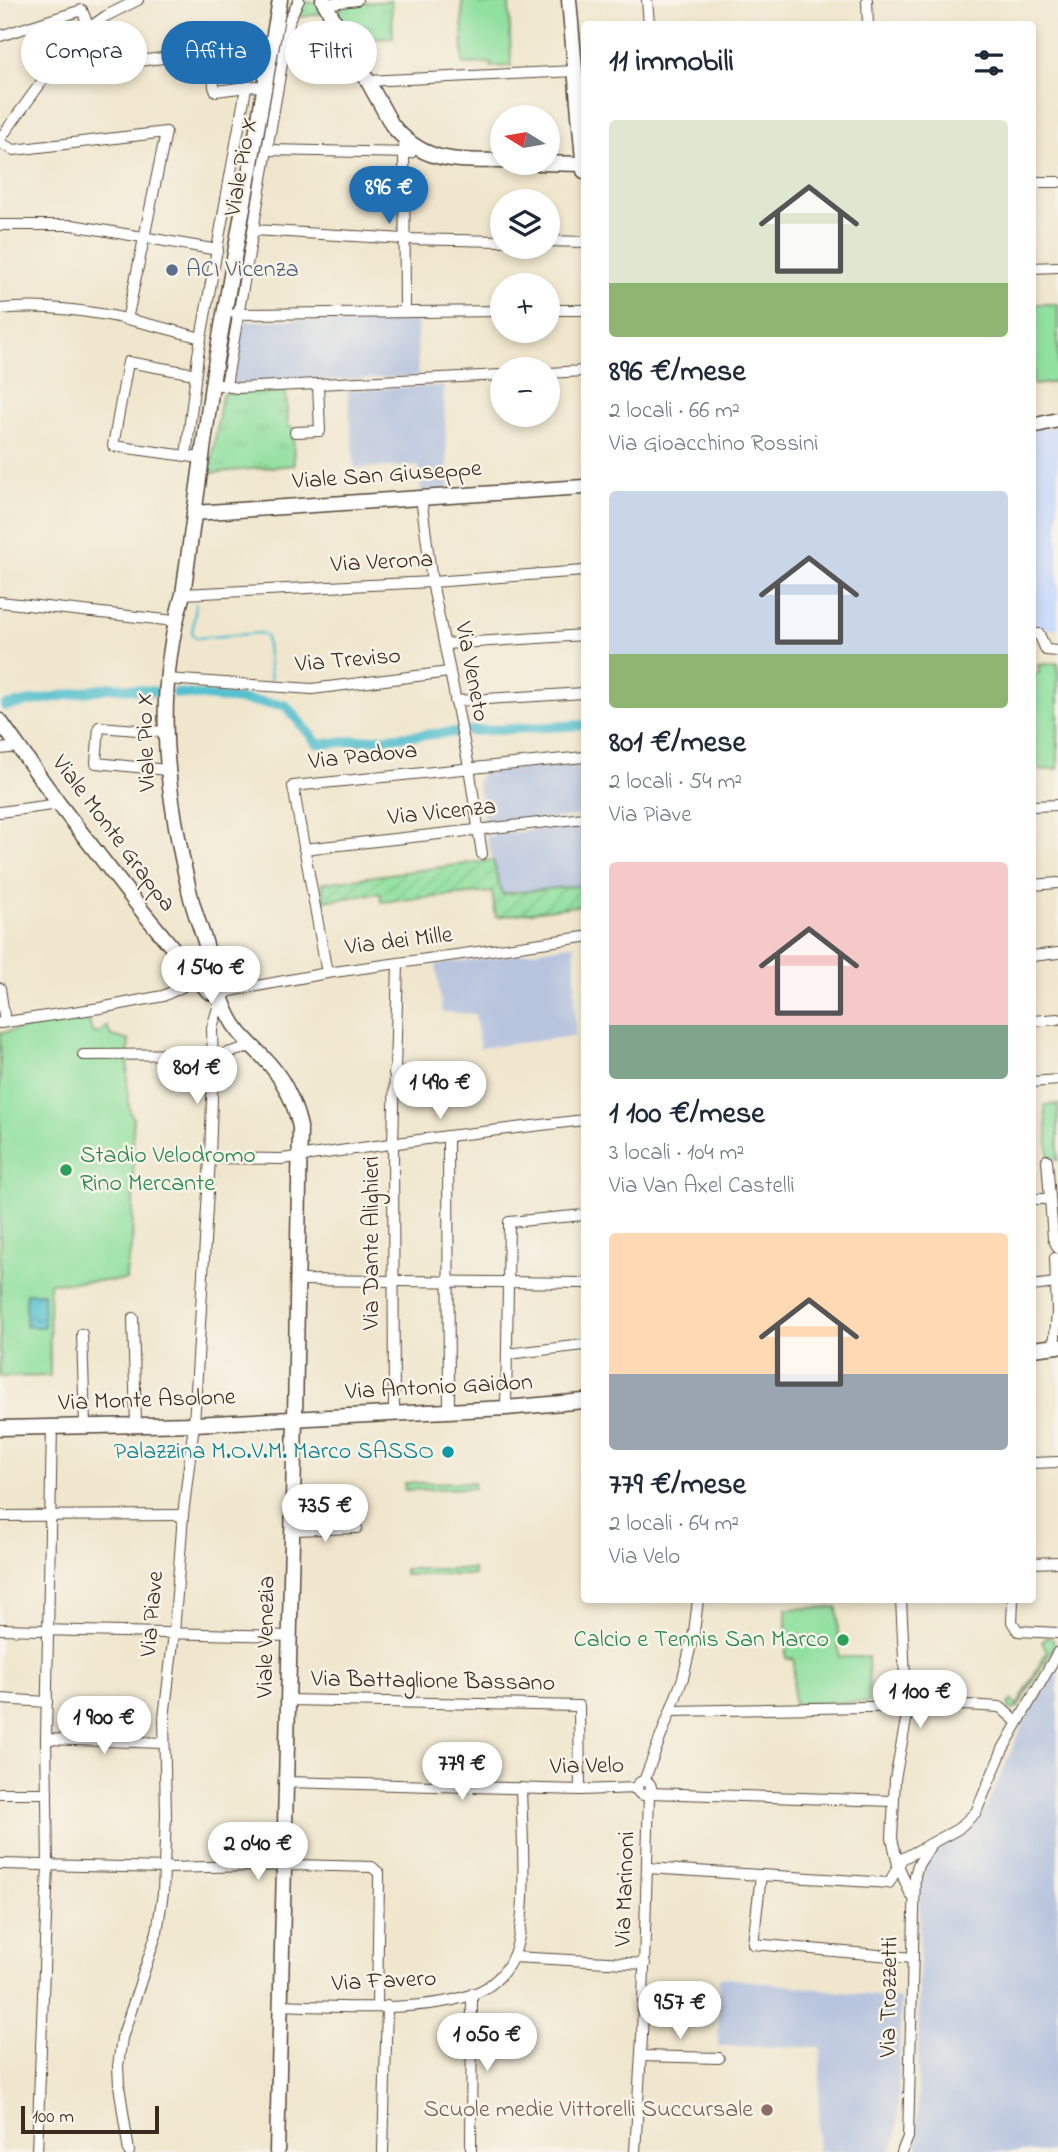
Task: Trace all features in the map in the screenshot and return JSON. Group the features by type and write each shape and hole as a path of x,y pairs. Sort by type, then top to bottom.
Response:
{"main road":[{"path":"569,0 581,133"},
{"name":"Viale Pio X","path":"230,1019 191,896 167,770 164,732 167,679 175,621 183,594 201,458 232,313 279,1"},
{"path":"323,2 333,21"},
{"path":"368,84 404,146 459,160 490,161"},
{"path":"560,163 581,164"},
{"path":"1036,425 1058,420"},
{"name":"Viale San Giuseppe","path":"194,513 581,487"},
{"name":"Viale Monte Grappa","path":"0,721 143,912 208,991 221,997"},
{"path":"193,971 206,945"},
{"name":"Viale Venezia","path":"230,1019 277,1074 293,1103 300,1127 277,2152"},
{"path":"1036,1348 1056,1346"},
{"name":"Via Antonio Gaidon","path":"295,1418 506,1408 581,1401"},
{"name":"Via Monte Asolone","path":"0,1428 194,1424 295,1418"}],"street":[{"path":"100,21 138,0"},
{"name":"Viale Pio X","path":"217,377 230,366 232,313 254,230 255,168 268,150 290,18 299,0"},
{"path":"323,2 357,0"},
{"path":"647,0 649,21"},
{"path":"867,0 868,21"},
{"path":"47,21 82,10 87,21"},
{"path":"0,36 21,29"},
{"path":"147,60 210,52 214,89 265,88"},
{"path":"377,80 575,71"},
{"path":"40,84 0,141 15,150 166,132 127,320"},
{"name":"Viale Pio X","path":"186,456 198,355 246,88"},
{"path":"268,150 404,146 405,312"},
{"name":"Viale Pio X","path":"234,158 255,168"},
{"path":"1036,182 1058,182"},
{"path":"0,225 72,225 218,250"},
{"path":"254,230 490,242"},
{"path":"560,241 581,242"},
{"path":"1036,268 1058,267"},
{"path":"0,309 30,306 59,308 127,320 201,338"},
{"path":"232,313 490,310"},
{"path":"560,310 581,310"},
{"path":"198,355 217,377 237,388 490,376"},
{"path":"195,374 128,362 113,446 201,458"},
{"path":"217,377 230,366"},
{"path":"560,372 581,371"},
{"path":"295,432 320,431 318,384"},
{"name":"Via Veneto","path":"421,497 432,582 469,767 482,854"},
{"name":"Via Verona","path":"183,594 432,582 581,571"},
{"path":"0,601 175,621"},
{"path":"1036,634 1042,638 1046,650 1056,651"},
{"path":"445,644 581,635"},
{"name":"Via Treviso","path":"167,679 312,690 449,672"},
{"path":"455,701 581,692"},
{"path":"164,732 99,727 96,763 167,770"},
{"path":"0,749 19,747"},
{"name":"Via Padova","path":"327,973 293,786 581,757"},
{"path":"0,812 60,804"},
{"path":"1036,806 1058,804"},
{"name":"Via Vicenza","path":"304,849 581,818"},
{"path":"1036,885 1058,883"},
{"name":"Via dei Mille","path":"221,997 230,991 327,973 581,937"},
{"path":"1036,956 1058,953"},
{"name":"Via Dante Alighieri","path":"394,1413 393,1143 398,964"},
{"path":"0,988 3,1022 163,996 182,986 193,971"},
{"name":"Via Piave","path":"129,2152 118,2085 118,2066 122,2038 157,1932 165,1868 163,1743 166,1688 174,1633 183,1515 194,1424 210,1158 212,1028 221,997"},
{"path":"1036,1021 1058,1018"},
{"path":"212,1028 217,1020 230,1019"},
{"path":"83,1055 213,1055 232,1053 252,1046"},
{"path":"394,1073 453,1069"},
{"path":"1036,1082 1058,1080"},
{"path":"210,1158 282,1159 581,1120"},
{"path":"448,1136 449,1410"},
{"path":"1047,1160 1053,1238 1057,1254 1056,1346"},
{"path":"1036,1199 1050,1199"},
{"path":"506,1408 509,1222 581,1215"},
{"path":"298,1280 581,1283"},
{"path":"1036,1285 1055,1283"},
{"path":"134,1318 136,1424"},
{"path":"82,1334 85,1425"},
{"path":"507,1354 581,1345"},
{"path":"37,2152 48,1865 46,1739 52,1426"},
{"path":"1036,1463 1058,1462"},
{"path":"0,1516 183,1515"},
{"path":"292,1531 357,1528"},
{"path":"1036,1563 1058,1562"},
{"path":"640,1784 672,1711 689,1657 698,1603"},
{"path":"901,1603 907,1705 893,1801 892,1838 898,1865 910,1889 913,1902"},
{"path":"1013,1603 1012,1622 1018,1631 1058,1633"},
{"path":"0,1629 289,1636"},
{"path":"647,1868 885,1884 891,1881 902,1859 958,1829 976,1812 1003,1749 1058,1652"},
{"path":"0,1699 47,1702"},
{"name":"Via Battaglione Bassano","path":"288,1700 579,1706 580,1790"},
{"path":"672,1711 907,1705 996,1706 1002,1708 1017,1723"},
{"path":"46,1739 163,1743"},
{"name":"Via Velo","path":"286,1782 580,1790 640,1784 651,1786 649,1793 893,1801"},
{"path":"521,1788 522,1908 513,1957 645,1964"},
{"path":"0,1793 47,1793"},
{"name":"Via Marinoni","path":"635,2152 645,1964 649,1793"},
{"name":"Via Trozzetti","path":"902,2152 908,2137 913,1902 918,1865 931,1845"},
{"path":"6,1864 165,1868 372,1867 379,1873 383,2152"},
{"path":"761,1875 753,1944 913,1958"},
{"name":"Via Favero","path":"281,2005 420,2004 472,1994 499,1978 513,1957"},
{"path":"471,2152 472,1994"},
{"path":"641,2056 719,2058"}],"shaded area":[{"path":"417,319 418,376 230,385 232,368 238,367 240,355 236,354 240,337 237,334 239,324 243,321"},
{"path":"443,386 449,491 421,493 419,466 355,468 347,390"},
{"path":"1058,426 1058,629 1036,629 1036,429"},
{"path":"581,763 581,815 487,825 477,781 482,772"},
{"path":"581,824 581,885 502,894 486,836"},
{"path":"575,944 575,1036 480,1048 475,1014 442,1012 436,964"},
{"path":"1058,1662 1058,2152 917,2152 922,1868 930,1854 970,1828 986,1808 1023,1724"},
{"path":"719,1977 901,1999 897,2137 892,2148 887,2152 817,2152 821,2047 718,2046"}],"green space":[{"path":"462,0 479,0 479,4 509,2 511,66 491,67 491,63 463,64"},
{"path":"391,1 393,38 377,39 377,21 342,21 335,11 348,4"},
{"path":"303,2 316,3 324,13 295,18"},
{"path":"1036,304 1058,304 1058,382 1036,385"},
{"path":"286,392 288,427 293,428 294,465 210,473 222,395"},
{"path":"1058,663 1058,769 1036,770 1038,665"},
{"path":"493,860 502,894 581,885 581,905 496,917 492,892 381,902 380,893 324,901 322,883"},
{"name":"Stadio Velodromo Rino Mercante","path":"88,1018 92,1032 98,1034 107,1026 111,1036 129,1040 127,1070 130,1111 133,1118 133,1196 132,1242 126,1280 49,1283 50,1376 0,1377 0,1033"},
{"path":"1058,1104 1058,1161 1049,1159 1045,1105"},
{"path":"474,1482 474,1488 405,1490 404,1483"},
{"path":"404,1569 473,1569 474,1575 404,1575"},
{"path":"837,1607 839,1657 868,1657 869,1702 796,1704 793,1702 794,1659 786,1658 786,1609"},
{"path":"1047,1636 1053,1638 1054,1646 1018,1707 1010,1709 1008,1704 1012,1700 1017,1706 1047,1651 1042,1642"}],"water":[{"path":"26,1293 43,1293 44,1327 26,1327"}],"waterway":[{"path":"196,604 192,634 196,638 261,633 266,636 271,682"},
{"path":"5,706 112,687 157,692"},
{"path":"176,693 285,705 320,744 456,732"},
{"path":"470,731 581,725"}],"place":[{"name":"ACI Vicenza","path":"172,270"},
{"name":"Stadio Velodromo Rino Mercante","path":"66,1170"},
{"name":"Palazzina M.O.V.M. Marco SASSO","path":"448,1452"},
{"name":"Calcio e Tennis San Marco","path":"843,1640"},
{"name":"Scuole medie Vittorelli Succursale","path":"767,2110"}]}
